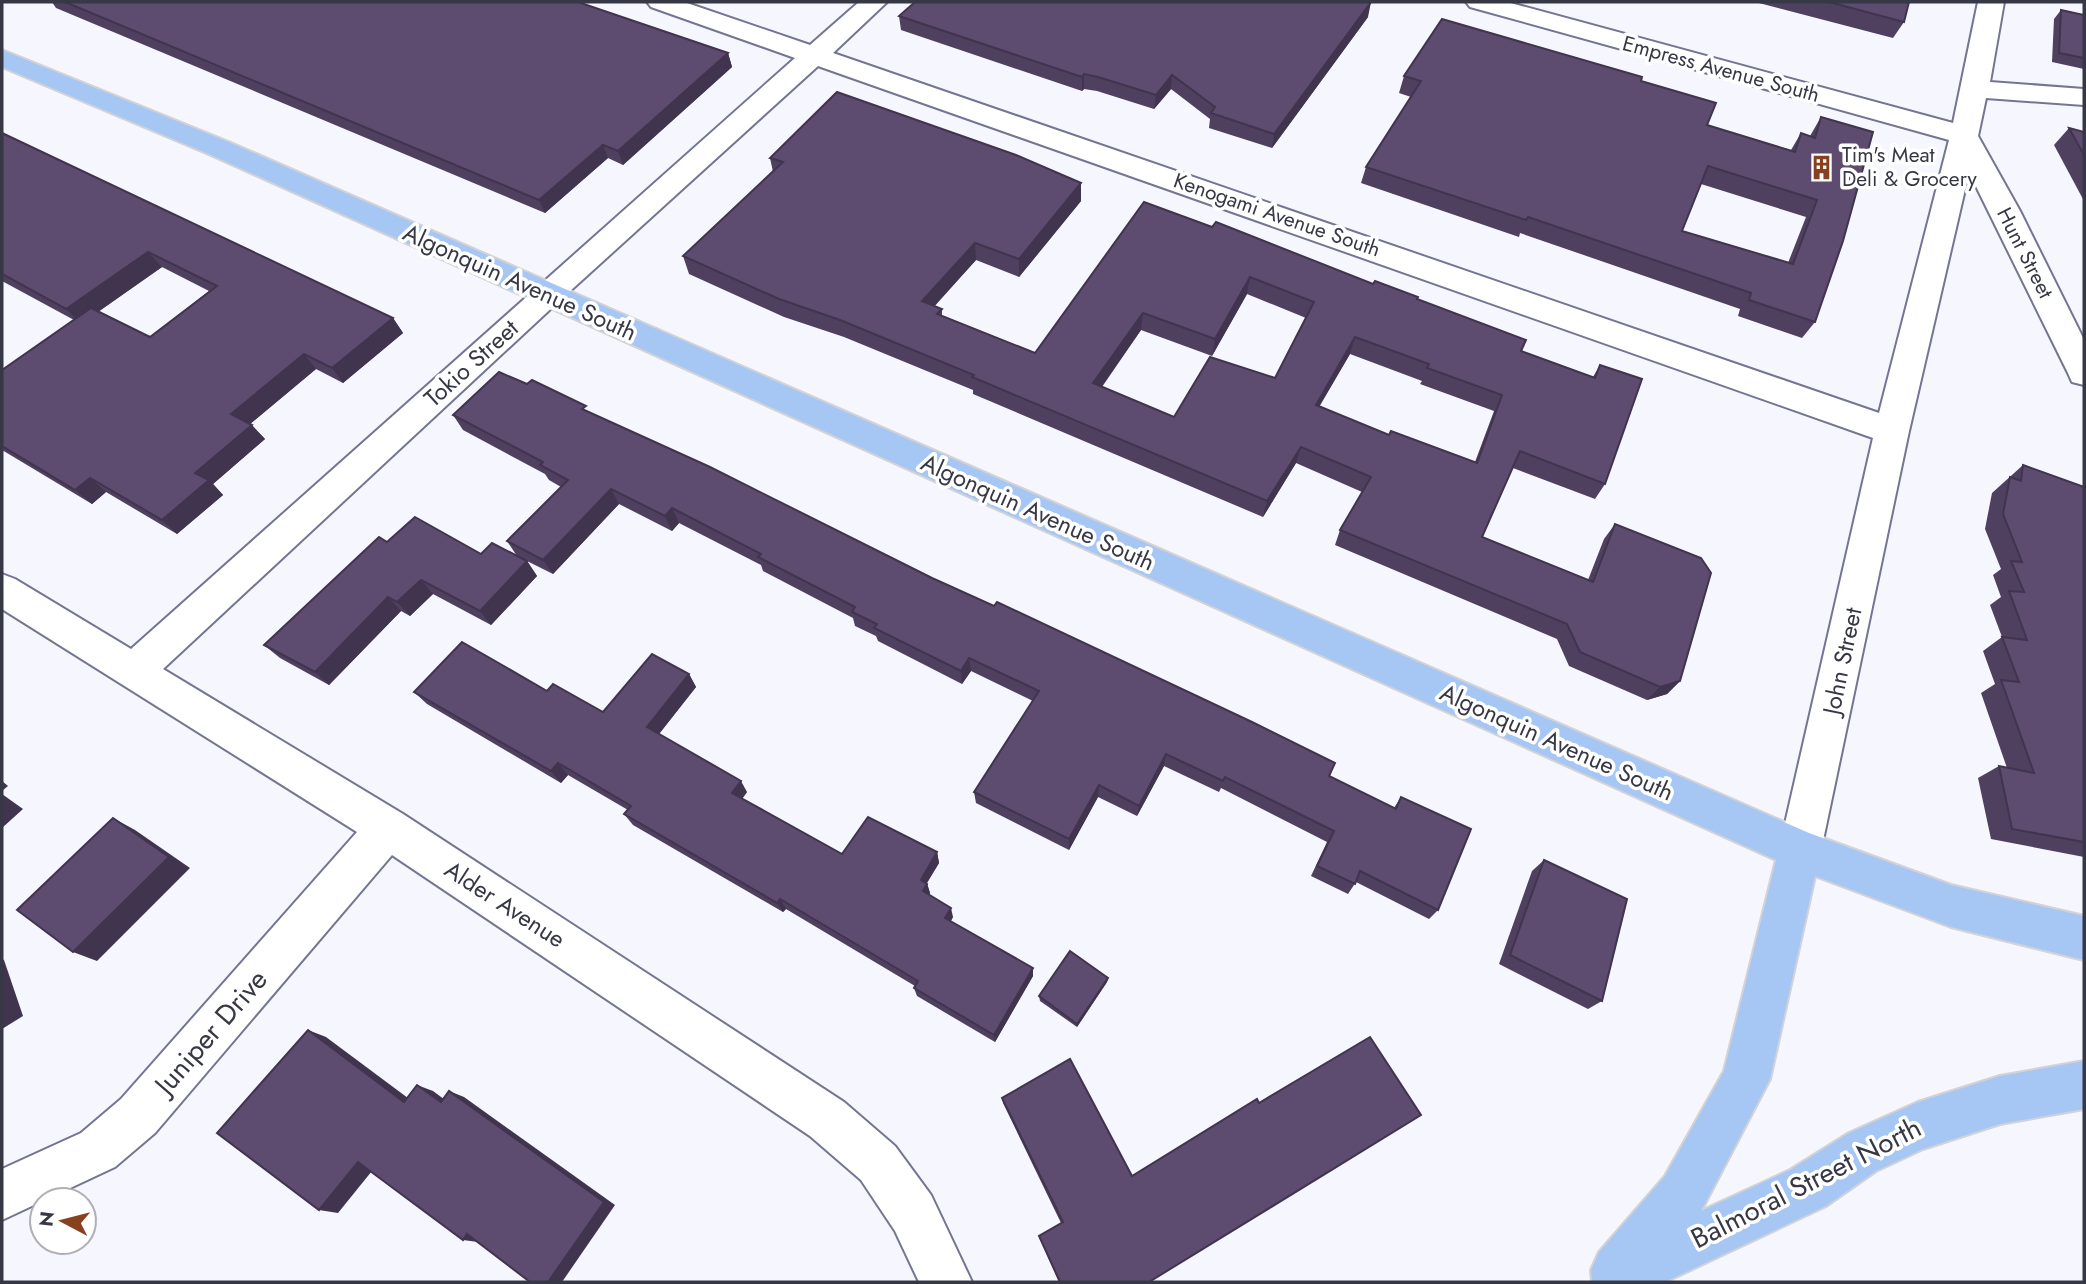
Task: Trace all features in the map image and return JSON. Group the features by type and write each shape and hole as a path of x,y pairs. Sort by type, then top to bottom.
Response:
{"main road":[{"name":"Algonquin Avenue South","path":"2,58 221,149 1800,850 1951,906 2084,938"},
{"name":"John Street","path":"1631,1278 1683,1194 1746,1079 1800,850"},
{"name":"Balmoral Street North","path":"1631,1278 1810,1187 1864,1151 1929,1121 2045,1089 2084,1084"}],"street":[{"name":"Kenogami Avenue South","path":"660,2 1892,431"},
{"name":"Tokio Street","path":"133,672 547,293 874,2"},
{"name":"Empress Avenue South","path":"1479,2 1962,135"},
{"name":"John Street","path":"1800,850 1892,431 1975,89 1991,2"},
{"path":"1975,89 2084,97"},
{"name":"Hunt Street","path":"1962,135 2011,223 2084,373"},
{"name":"Alder Avenue","path":"2,590 388,828 827,1119 878,1163 913,1213 946,1282"},
{"name":"Juniper Drive","path":"2,1195 98,1150 138,1116 388,828"}],"building":[{"path":"65,2 578,2 728,53 618,151 603,145 539,200"},
{"path":"915,2 1371,2 1274,134 1211,113 1215,107 1172,75 1156,95 1098,77 1084,74 1082,77 899,16"},
{"path":"1829,2 1909,2 1904,22"},
{"path":"2061,10 2084,15 2084,58 2059,53"},
{"path":"1442,19 1642,77 1641,81 1716,103 1707,125 1795,152 1801,133 1815,138 1821,117 1873,132 1843,241 1815,322 1749,300 1751,293 1528,217 1526,220 1366,167 1421,81 1404,76","holes":["1708,166 1817,200 1793,264 1682,231"]},
{"path":"837,92 1016,155 1081,183 1019,259 975,243 922,301 942,309 937,314 1035,353 1144,202 1212,227 1216,222 1373,284 1375,281 1418,297 1417,299 1526,340 1521,351 1595,378 1600,365 1642,379 1605,484 1520,451 1482,537 1593,582 1615,524 1701,558 1711,573 1680,681 1660,687 1580,652 1567,624 1340,530 1371,477 1301,447 1267,501 972,377 974,375 840,320 779,299 683,256 783,162 770,158","holes":["1250,277 1314,302 1275,378 1210,357 1174,417 1093,383 1143,313 1215,339","1355,337 1429,364 1427,368 1502,395 1477,463 1391,431 1389,435 1316,405"]},
{"path":"2069,128 2084,132 2084,155"},
{"path":"2,133 393,318 332,368 304,354 231,414 252,425 195,473 209,480 162,520 90,478 75,490 2,446 2,370 91,308 150,337 217,286 148,252 66,309 2,274"},
{"path":"499,372 527,384 532,380 586,406 582,409 710,467 932,578 994,606 997,602 1252,722 1335,763 1329,776 1396,809 1401,797 1471,829 1438,910 1360,871 1355,884 1317,866 1334,831 1225,777 1223,781 1166,754 1139,806 1099,785 1069,839 974,792 1039,691 969,658 961,671 874,628 877,624 852,612 855,607 758,557 761,554 672,508 665,516 611,489 543,560 507,541 568,480 540,465 543,462 453,415"},
{"path":"2023,465 2084,487 2084,842 2012,829 1999,766 2034,773 2001,680 2019,682 2002,637 2027,640 2009,591 2024,592 2011,561 2022,562 2003,514 2010,477 2021,481"},
{"path":"415,517 481,554 492,543 527,561 480,611 421,580 397,602 388,597 315,672 264,645 379,537 387,542"},
{"path":"462,642 547,691 553,684 603,712 652,654 689,674 647,727 741,781 732,793 842,854 868,817 937,852 921,880 927,884 923,891 951,908 945,918 1033,968 994,1035 914,988 918,981 780,899 777,903 624,814 631,806 558,763 551,771 414,692"},
{"path":"113,818 169,857 73,952 17,910"},
{"path":"1544,860 1627,899 1602,1001 1510,955"},
{"path":"1070,951 1108,978 1077,1024 1039,996"},
{"path":"308,1030 404,1102 417,1085 441,1102 449,1091 604,1202 548,1282 530,1282 467,1234 463,1240 358,1162 319,1210 217,1133"},
{"path":"1370,1037 1421,1115 1149,1282 1060,1282 1039,1236 1063,1222 1002,1098 1070,1059 1132,1176 1257,1099 1259,1103"}],"place":[{"name":"Tim's Meat Deli & Grocery","path":"1822,167"}]}
